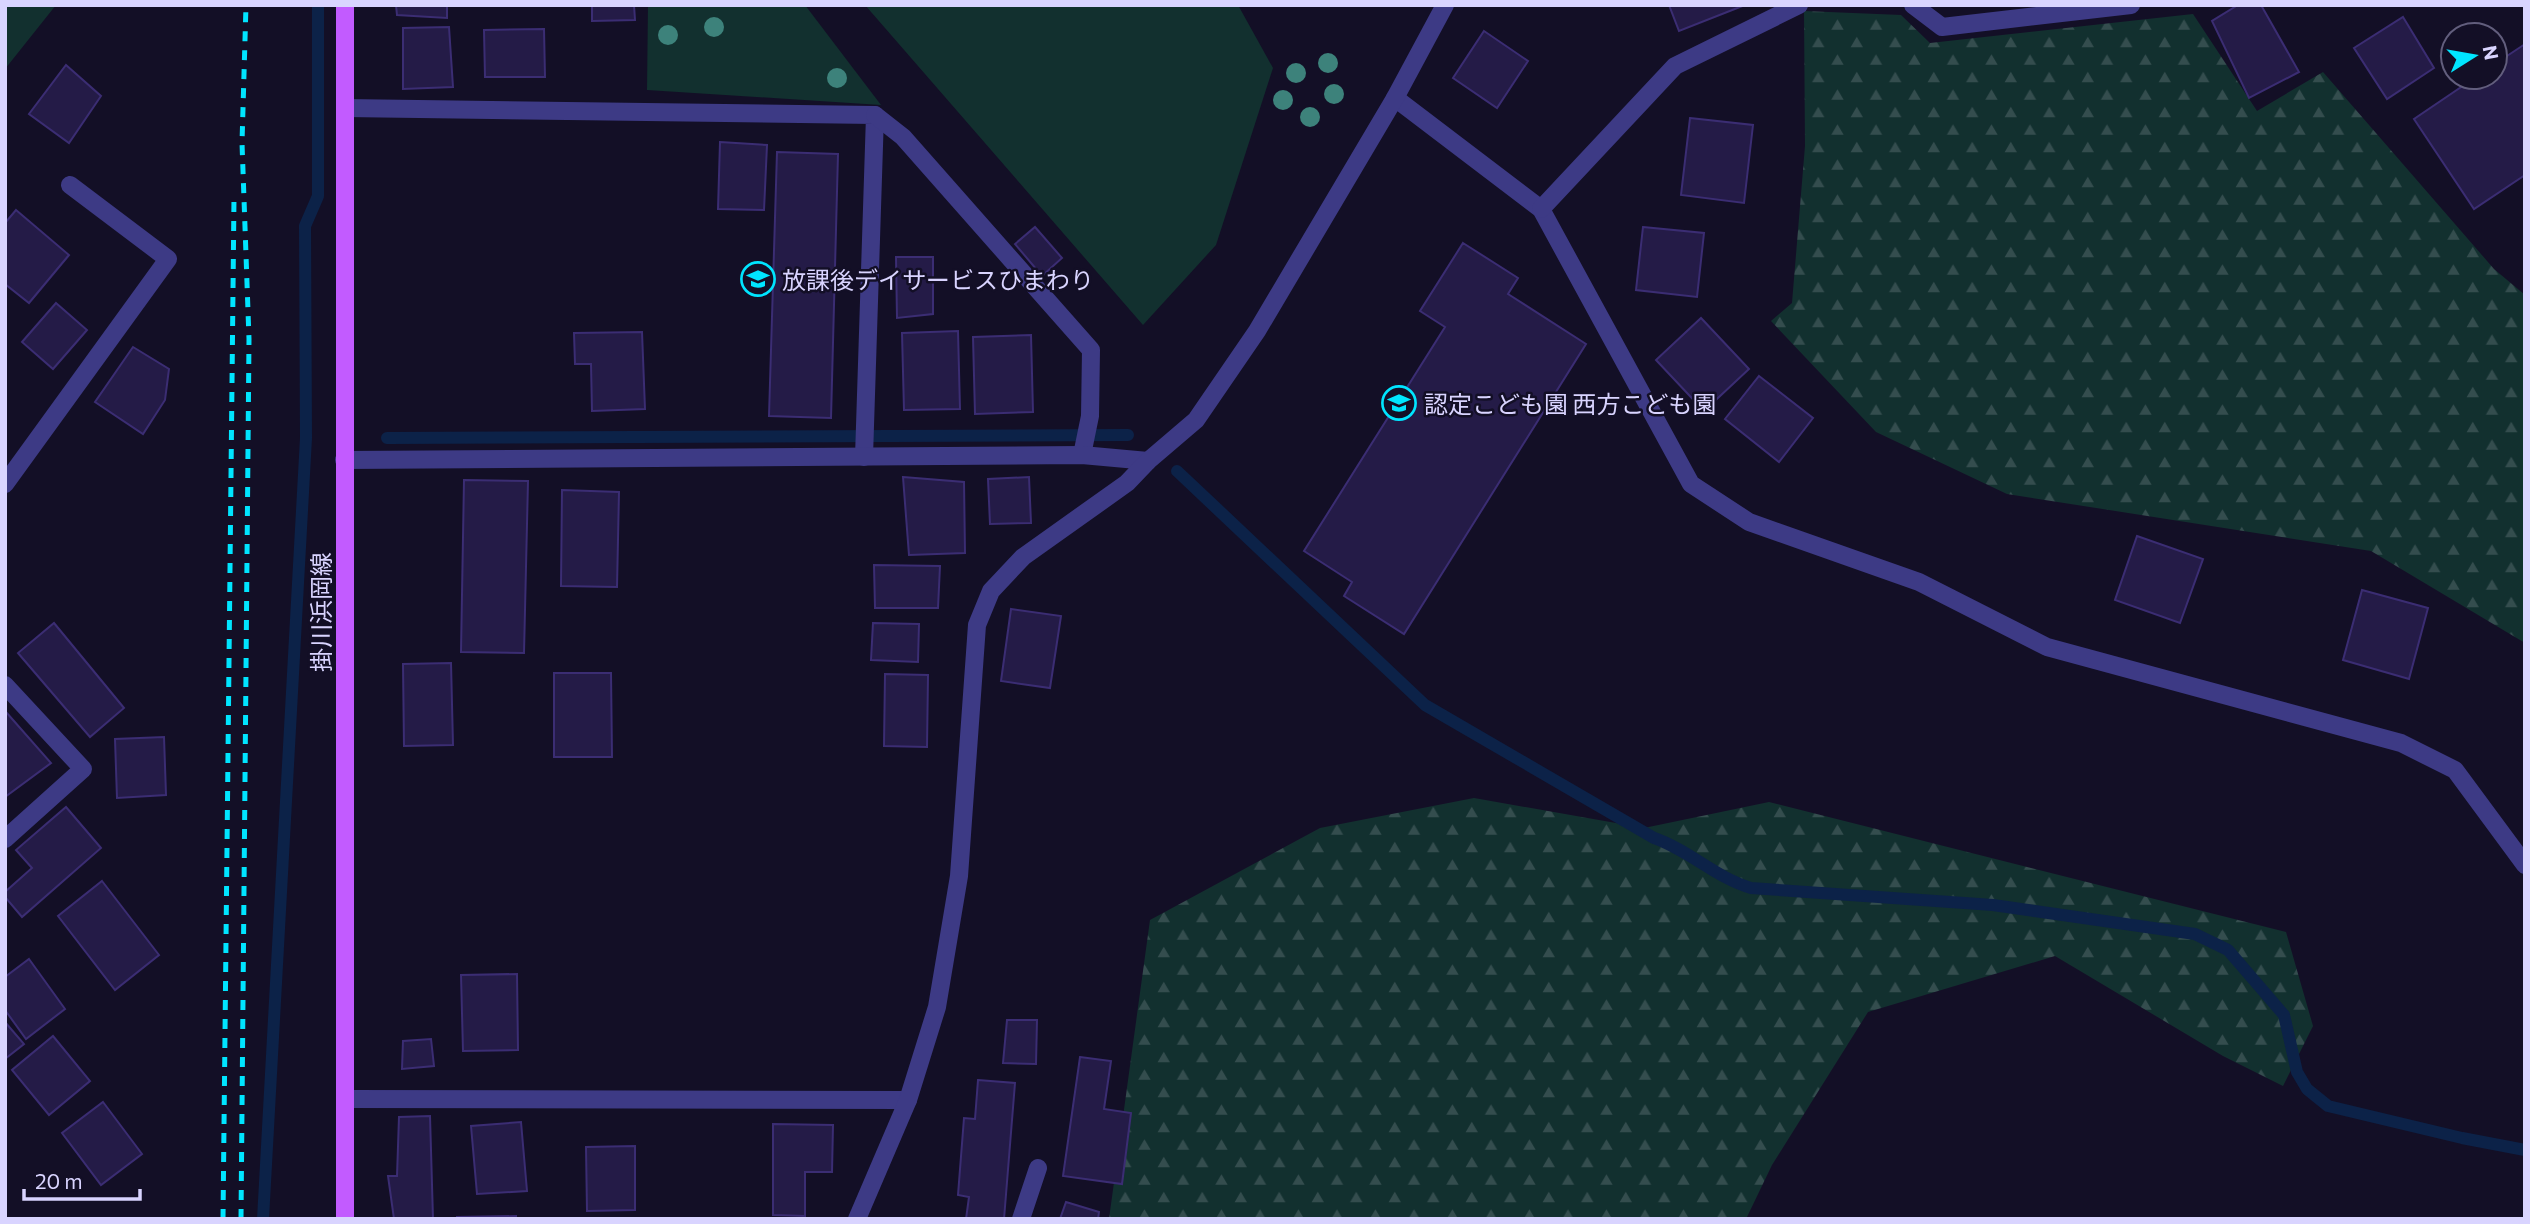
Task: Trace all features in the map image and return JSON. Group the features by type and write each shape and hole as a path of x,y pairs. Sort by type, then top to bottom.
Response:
{"main road":[{"name":"掛川浜岡線","path":"345,5 345,1219"}],"street":[{"path":"858,1219 908,1100 937,1007 959,876 977,625 991,592 1023,557 1127,483 1196,420 1242,353 1395,98 1445,5"},
{"path":"1541,209 1675,66 1799,5"},
{"path":"1913,5 1942,27 2127,6"},
{"path":"1395,98 1541,209 1691,484 1749,522 1919,582 2047,647 2401,743 2455,770 2525,865"},
{"path":"345,108 875,115 903,137 1091,351 1090,416 1084,443"},
{"path":"864,455 875,115"},
{"path":"5,484 168,259 70,185"},
{"path":"344,460 864,455 1084,443 1148,461"},
{"path":"5,685 83,769 5,839"},
{"path":"346,1099 908,1100"},
{"path":"1021,1219 1038,1168"}],"green space":[{"path":"5,5 56,5 5,69"},
{"path":"648,5 805,5 881,105 647,90"},
{"path":"865,5 1238,5 1273,68 1216,245 1143,325"},
{"path":"1804,11 1901,15 1930,43 2193,14 2257,111 2323,72 2494,269 2525,295 2525,643 2371,551 2007,494 1876,432 1771,321 1792,303 1805,146"},
{"path":"1474,798 1644,828 1769,802 2286,932 2313,1026 2283,1086 2223,1056 2055,956 1868,1012 1772,1165 1746,1219 1109,1219 1150,920 1320,828"}],"building":[{"path":"396,5 447,5 447,18 397,15"},
{"path":"592,5 634,5 635,20 592,21"},
{"path":"1669,5 1745,5 1679,31"},
{"path":"2238,5 2261,5 2299,72 2249,98 2212,21"},
{"path":"2403,17 2434,68 2387,99 2354,48"},
{"path":"449,27 453,87 403,89 403,28"},
{"path":"544,29 545,77 485,77 484,30"},
{"path":"1484,31 1528,61 1497,108 1453,78"},
{"path":"2525,44 2525,175 2474,209 2414,119 2455,91 2509,91 2509,55"},
{"path":"66,65 101,96 69,143 29,114"},
{"path":"1690,118 1753,125 1744,203 1681,195"},
{"path":"720,142 767,145 764,210 718,209"},
{"path":"777,152 838,154 831,418 769,416"},
{"path":"16,210 69,255 29,303 5,284 5,223"},
{"path":"1035,227 1062,258 1042,276 1015,244"},
{"path":"1643,227 1704,233 1697,297 1636,290"},
{"path":"1463,243 1518,278 1508,294 1586,344 1404,634 1344,596 1352,582 1304,551 1445,327 1420,311"},
{"path":"896,257 933,257 933,314 897,318"},
{"path":"56,303 87,330 53,369 22,342"},
{"path":"1701,318 1749,369 1704,411 1656,360"},
{"path":"958,331 960,409 904,410 902,333"},
{"path":"642,332 645,409 592,411 591,364 575,364 574,333"},
{"path":"1031,335 1033,412 975,414 973,337"},
{"path":"133,347 169,369 165,400 143,434 95,402"},
{"path":"1759,376 1813,418 1779,462 1725,419"},
{"path":"903,477 964,482 965,553 909,555"},
{"path":"1029,477 1031,523 990,524 988,479"},
{"path":"464,480 528,481 524,653 461,652"},
{"path":"562,490 619,492 617,587 561,586"},
{"path":"2137,536 2203,559 2180,623 2115,600"},
{"path":"874,565 940,566 938,608 875,608"},
{"path":"2362,590 2428,608 2409,679 2343,660"},
{"path":"1011,609 1061,616 1050,688 1001,681"},
{"path":"54,623 124,708 90,737 18,653"},
{"path":"873,623 919,624 918,662 871,660"},
{"path":"451,663 453,745 404,746 403,664"},
{"path":"554,673 611,673 612,757 554,757"},
{"path":"885,674 928,675 927,747 884,746"},
{"path":"5,712 51,763 5,797"},
{"path":"164,737 166,795 117,798 115,739"},
{"path":"66,807 101,848 22,917 5,897 5,892 32,868 16,850"},
{"path":"102,881 159,955 115,990 58,916"},
{"path":"29,959 65,1009 26,1039 5,1010 5,977"},
{"path":"517,974 518,1050 463,1051 461,975"},
{"path":"1007,1020 1037,1020 1036,1064 1003,1063"},
{"path":"5,1022 24,1044 5,1059"},
{"path":"53,1036 90,1081 49,1115 12,1070"},
{"path":"431,1039 434,1066 402,1069 403,1041"},
{"path":"1080,1057 1111,1061 1104,1109 1131,1113 1122,1184 1063,1176"},
{"path":"978,1080 1015,1083 1004,1219 966,1219 969,1197 958,1195 964,1118 975,1119"},
{"path":"103,1102 142,1154 101,1185 62,1133"},
{"path":"430,1116 433,1219 394,1219 388,1176 397,1176 399,1117"},
{"path":"521,1122 527,1191 477,1194 471,1126"},
{"path":"773,1124 833,1125 832,1172 805,1172 805,1216 773,1215"},
{"path":"635,1146 635,1210 587,1211 586,1147"},
{"path":"1066,1202 1099,1212 1098,1219 1060,1219"},
{"path":"516,1216 516,1219 457,1219 457,1217"}],"waterway":[{"path":"263,1219 306,438 305,226 318,196 318,5"},
{"path":"387,438 1128,435"},
{"path":"1177,471 1425,705 1726,878 1751,888 1993,905 2195,934 2228,950 2284,1015 2297,1072 2307,1089 2328,1106 2525,1150"}],"railway":[{"path":"241,1219 249,339 242,143 246,5"},
{"path":"223,1219 234,197"}],"place":[{"name":"放課後デイサービスひまわり","path":"758,279"},
{"name":"認定こども園 西方こども園","path":"1399,403"}]}
